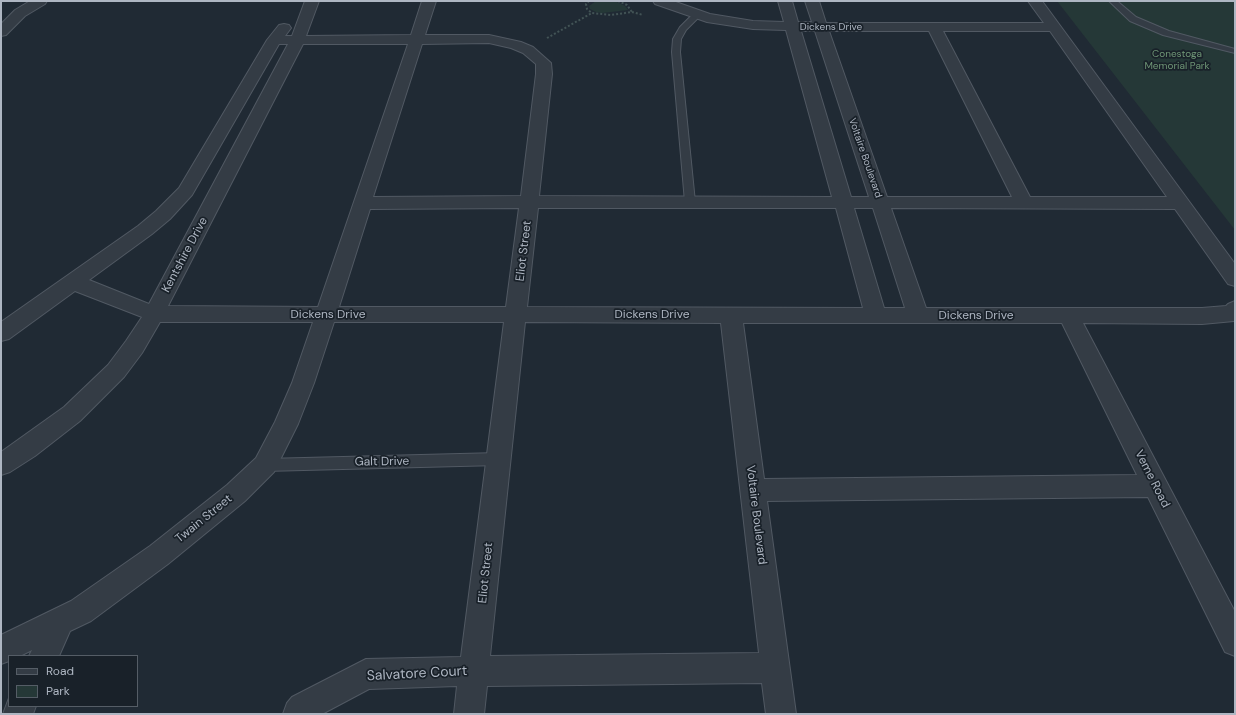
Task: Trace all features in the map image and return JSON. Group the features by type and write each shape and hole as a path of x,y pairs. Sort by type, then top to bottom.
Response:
{"street":[{"path":"1,32 20,13 40,1"},
{"name":"Kentshire Drive","path":"1,465 54,429 94,394 116,371 134,347 154,314 298,39 310,1"},
{"name":"Kentshire Drive","path":"1,333 145,230 163,215 186,191 274,40 310,1"},
{"name":"Twain Street","path":"1,650 81,611 159,555 236,493 265,465 292,410 326,315 429,1"},
{"name":"Dickens Drive","path":"660,1 707,18 730,23 792,27 1053,27"},
{"path":"785,1 876,316"},
{"name":"Voltaire Boulevard","path":"812,1 918,316"},
{"path":"1034,1 1235,279"},
{"path":"934,27 1024,202"},
{"name":"Eliot Street","path":"274,40 489,39 505,42 525,49 537,56 544,63 530,202 470,714"},
{"path":"363,203 1181,203"},
{"name":"Dickens Drive","path":"73,282 154,314 1202,316 1234,313 1235,309"},
{"name":"Voltaire Boulevard","path":"731,316 782,714"},
{"name":"Veme Road","path":"1069,316 1235,642"},
{"path":"753,490 1156,486"},
{"path":"44,655 60,621"},
{"name":"Salvatore Court","path":"298,714 302,708 366,674 475,671 776,668"}],"lane":[{"path":"1113,1 1133,19 1166,33 1235,51"},
{"path":"690,202 676,52 677,39 683,29 697,14"},
{"name":"Galt Drive","path":"265,465 499,459"}],"path":[{"path":"589,1 586,4 587,9 592,13 611,15 632,12 627,4 618,1"},
{"path":"525,49 592,13"}],"green space":[{"path":"596,1 617,2 625,6 628,10 602,13 596,12 590,9 589,6"},
{"name":"Conestoga Memorial Park","path":"1057,1 1235,1 1235,230"}]}
